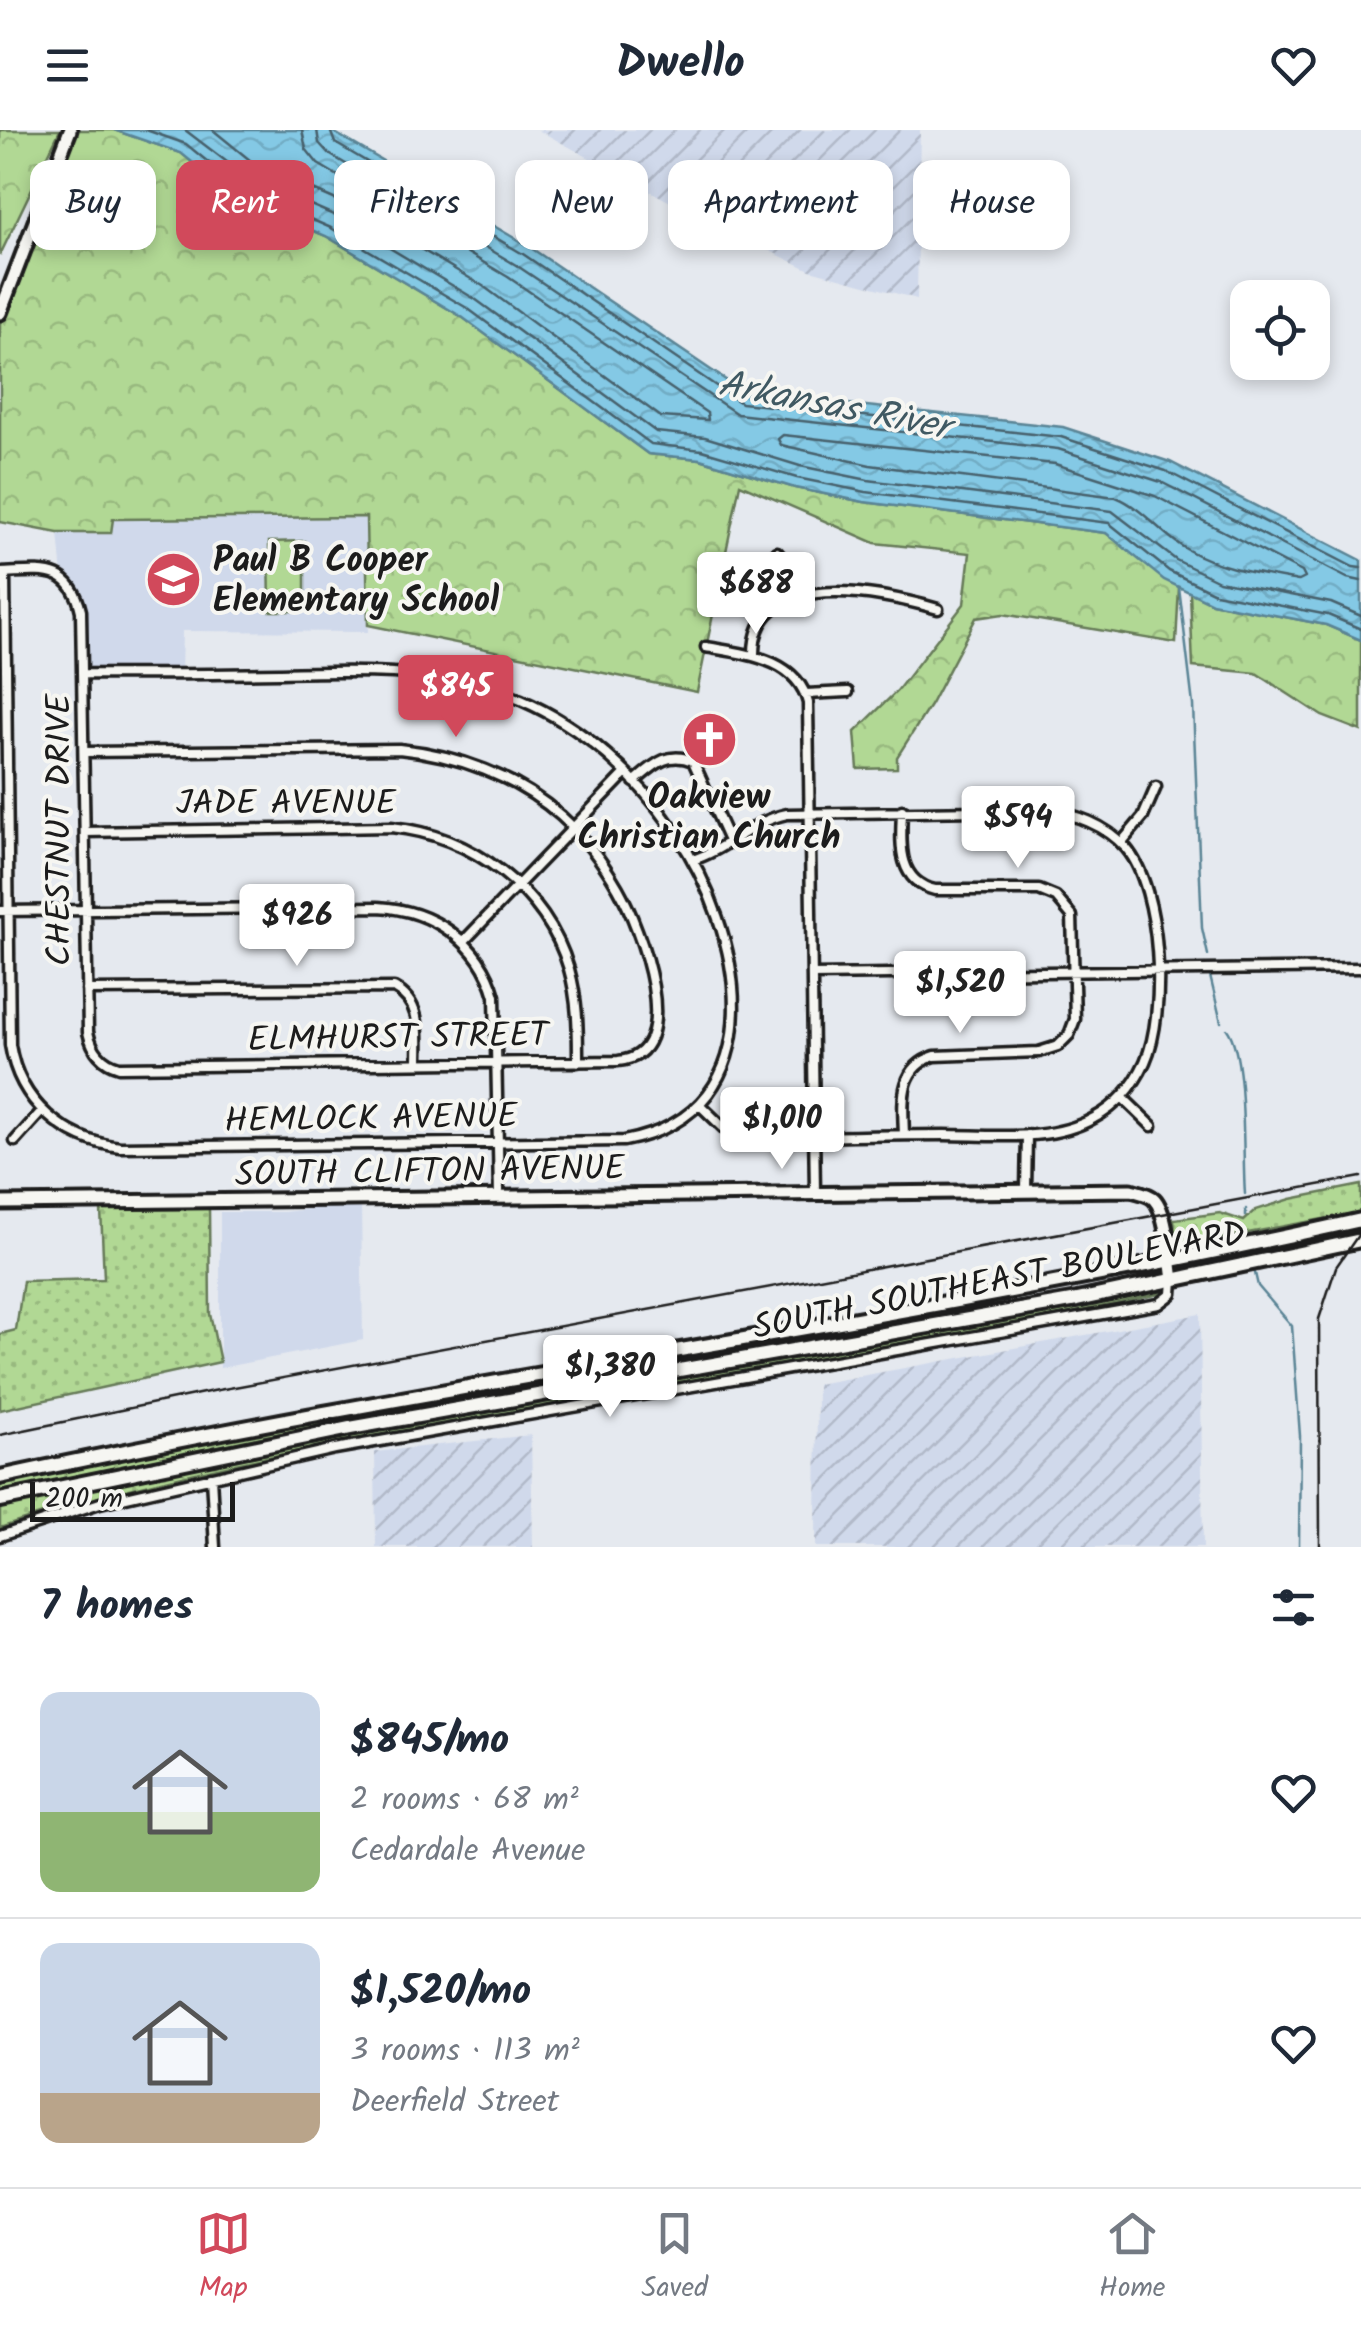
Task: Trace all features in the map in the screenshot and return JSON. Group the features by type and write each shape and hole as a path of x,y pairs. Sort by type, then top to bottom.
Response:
{"main road":[{"name":"SOUTH SOUTHEAST BOULEVARD","path":"0,1476 213,1433 1170,1261 1361,1220"},
{"name":"SOUTH SOUTHEAST BOULEVARD","path":"0,1500 350,1428 976,1318 1361,1240"}],"street":[{"path":"0,314 70,130"},
{"path":"777,552 787,564 798,595"},
{"path":"2,573 4,911 11,1052 22,1083 42,1110 16,1141"},
{"name":"CHESTNUT DRIVE","path":"2,573 62,576 73,589 81,611 86,990 90,1042 109,1064"},
{"path":"754,656 766,617 780,603 798,595 823,592 886,597 938,609"},
{"path":"706,646 754,656 788,672 806,694 815,1192"},
{"path":"84,674 393,671 428,675 496,691 538,708 586,737 626,773 675,832 711,903 722,938 734,1014 724,1070 701,1106 728,1132"},
{"path":"806,694 848,692"},
{"path":"84,752 420,752 470,764 508,780 543,802 573,828"},
{"path":"634,782 662,758 693,760 730,842"},
{"path":"463,942 626,773"},
{"path":"1121,843 1143,817 1156,787"},
{"path":"902,810 903,858 914,881 935,890 1039,890 1051,894 1065,904 1072,916 1074,972 1074,1018 1064,1042 1039,1052 935,1056 922,1060 906,1080 904,1135"},
{"path":"692,860 771,818 810,812 1058,812 1094,824 1121,843 1138,867 1156,927 1155,1021 1143,1066 1122,1096 1102,1114 1079,1126 1026,1135 814,1137"},
{"name":"JADE AVENUE","path":"85,832 371,827 416,830 469,849 518,885 546,919 567,962 576,1006 578,1062"},
{"name":"ELMHURST STREET","path":"109,1064 497,1064 626,1060 640,1056 653,1035 655,1014 648,964 635,923 608,871 573,828"},
{"path":"4,911 389,908 429,918 463,942 483,966 495,996 499,1196"},
{"path":"812,974 1361,968"},
{"path":"86,990 394,988 406,996 414,1009 418,1063"},
{"path":"1122,1096 1152,1126"},
{"name":"HEMLOCK AVENUE","path":"42,1110 78,1136 120,1146 624,1141 670,1128 701,1106"},
{"path":"1026,1135 1026,1190"},
{"name":"SOUTH CLIFTON AVENUE","path":"0,1203 1121,1190 1154,1200 1162,1214 1170,1261"},
{"path":"0,1536 100,1503 335,1449 1159,1304 1172,1294 1170,1261"},
{"path":"212,1477 215,1547"}],"shaded area":[{"path":"538,130 920,130 919,160 913,160 917,299 810,270 768,250 893,250 893,160 668,160 668,201 648,190 648,160 593,160"},
{"path":"367,517 368,632 182,631 181,674 84,674 81,611 62,576 58,533 110,533 113,519"},
{"path":"361,1203 363,1340 220,1368 220,1212 284,1212"},
{"path":"1200,1314 1203,1547 816,1547 817,1384"},
{"path":"531,1435 533,1547 376,1547 375,1452"}],"green space":[{"path":"0,130 60,130 46,160 30,160 30,192 0,255"},
{"path":"77,130 114,130 181,153 190,160 176,160 176,250 314,250 314,231 326,236 334,241 334,250 350,250 462,317 648,454 700,459 795,488 864,502 1106,533 1179,587 1176,643 1003,614 976,618 931,704 897,757 897,768 858,769 855,732 897,691 964,604 970,553 875,543 740,484 697,692 368,625 366,517 113,519 111,533 58,533 0,522 0,313 30,235 30,250 156,250 156,160 59,160"},
{"path":"305,541 305,611 270,611 269,542"},
{"path":"1190,592 1212,603 1326,625 1361,640 1361,731 1322,716 1256,673 1193,667"},
{"path":"1361,1185 1361,1212 1188,1244 1175,1238 1174,1219 1220,1213 1244,1221 1256,1210 1291,1199"},
{"path":"101,1209 209,1209 210,1314 220,1362 0,1410 0,1334 16,1330 23,1281 104,1279"},
{"path":"1361,1225 1357,1233 1188,1266 1190,1263"},
{"path":"1154,1271 851,1332 311,1427 0,1492 0,1483 195,1441"},
{"path":"1162,1290 1159,1294 979,1332 270,1457 107,1495 0,1528 0,1505 235,1454"}],"water":[{"path":"114,130 330,130 381,160 334,160 334,241 314,231 314,160 190,160 181,153"},
{"name":"Arkansas River","path":"495,227 515,238 515,250 534,250 745,393 1063,427 1170,462 1361,560 1361,640 1326,625 1212,603 1164,580 1106,533 864,502 795,488 700,459 648,454 462,317 350,250 495,250"}],"waterway":[{"path":"1179,587 1193,705 1202,928 1208,955"},
{"path":"1210,976 1221,1022"},
{"path":"1227,1029 1241,1083 1245,1194"},
{"path":"1246,1209 1246,1216"},
{"path":"1255,1273 1258,1286 1292,1326 1300,1436 1299,1547"}],"railway":[{"path":"0,1435 213,1391 1361,1177"},
{"path":"1320,1547 1319,1319 1336,1267 1361,1231"}],"place":[{"name":"Paul B Cooper Elementary School","path":"174,579"},
{"name":"Oakview Christian Church","path":"709,740"}]}
